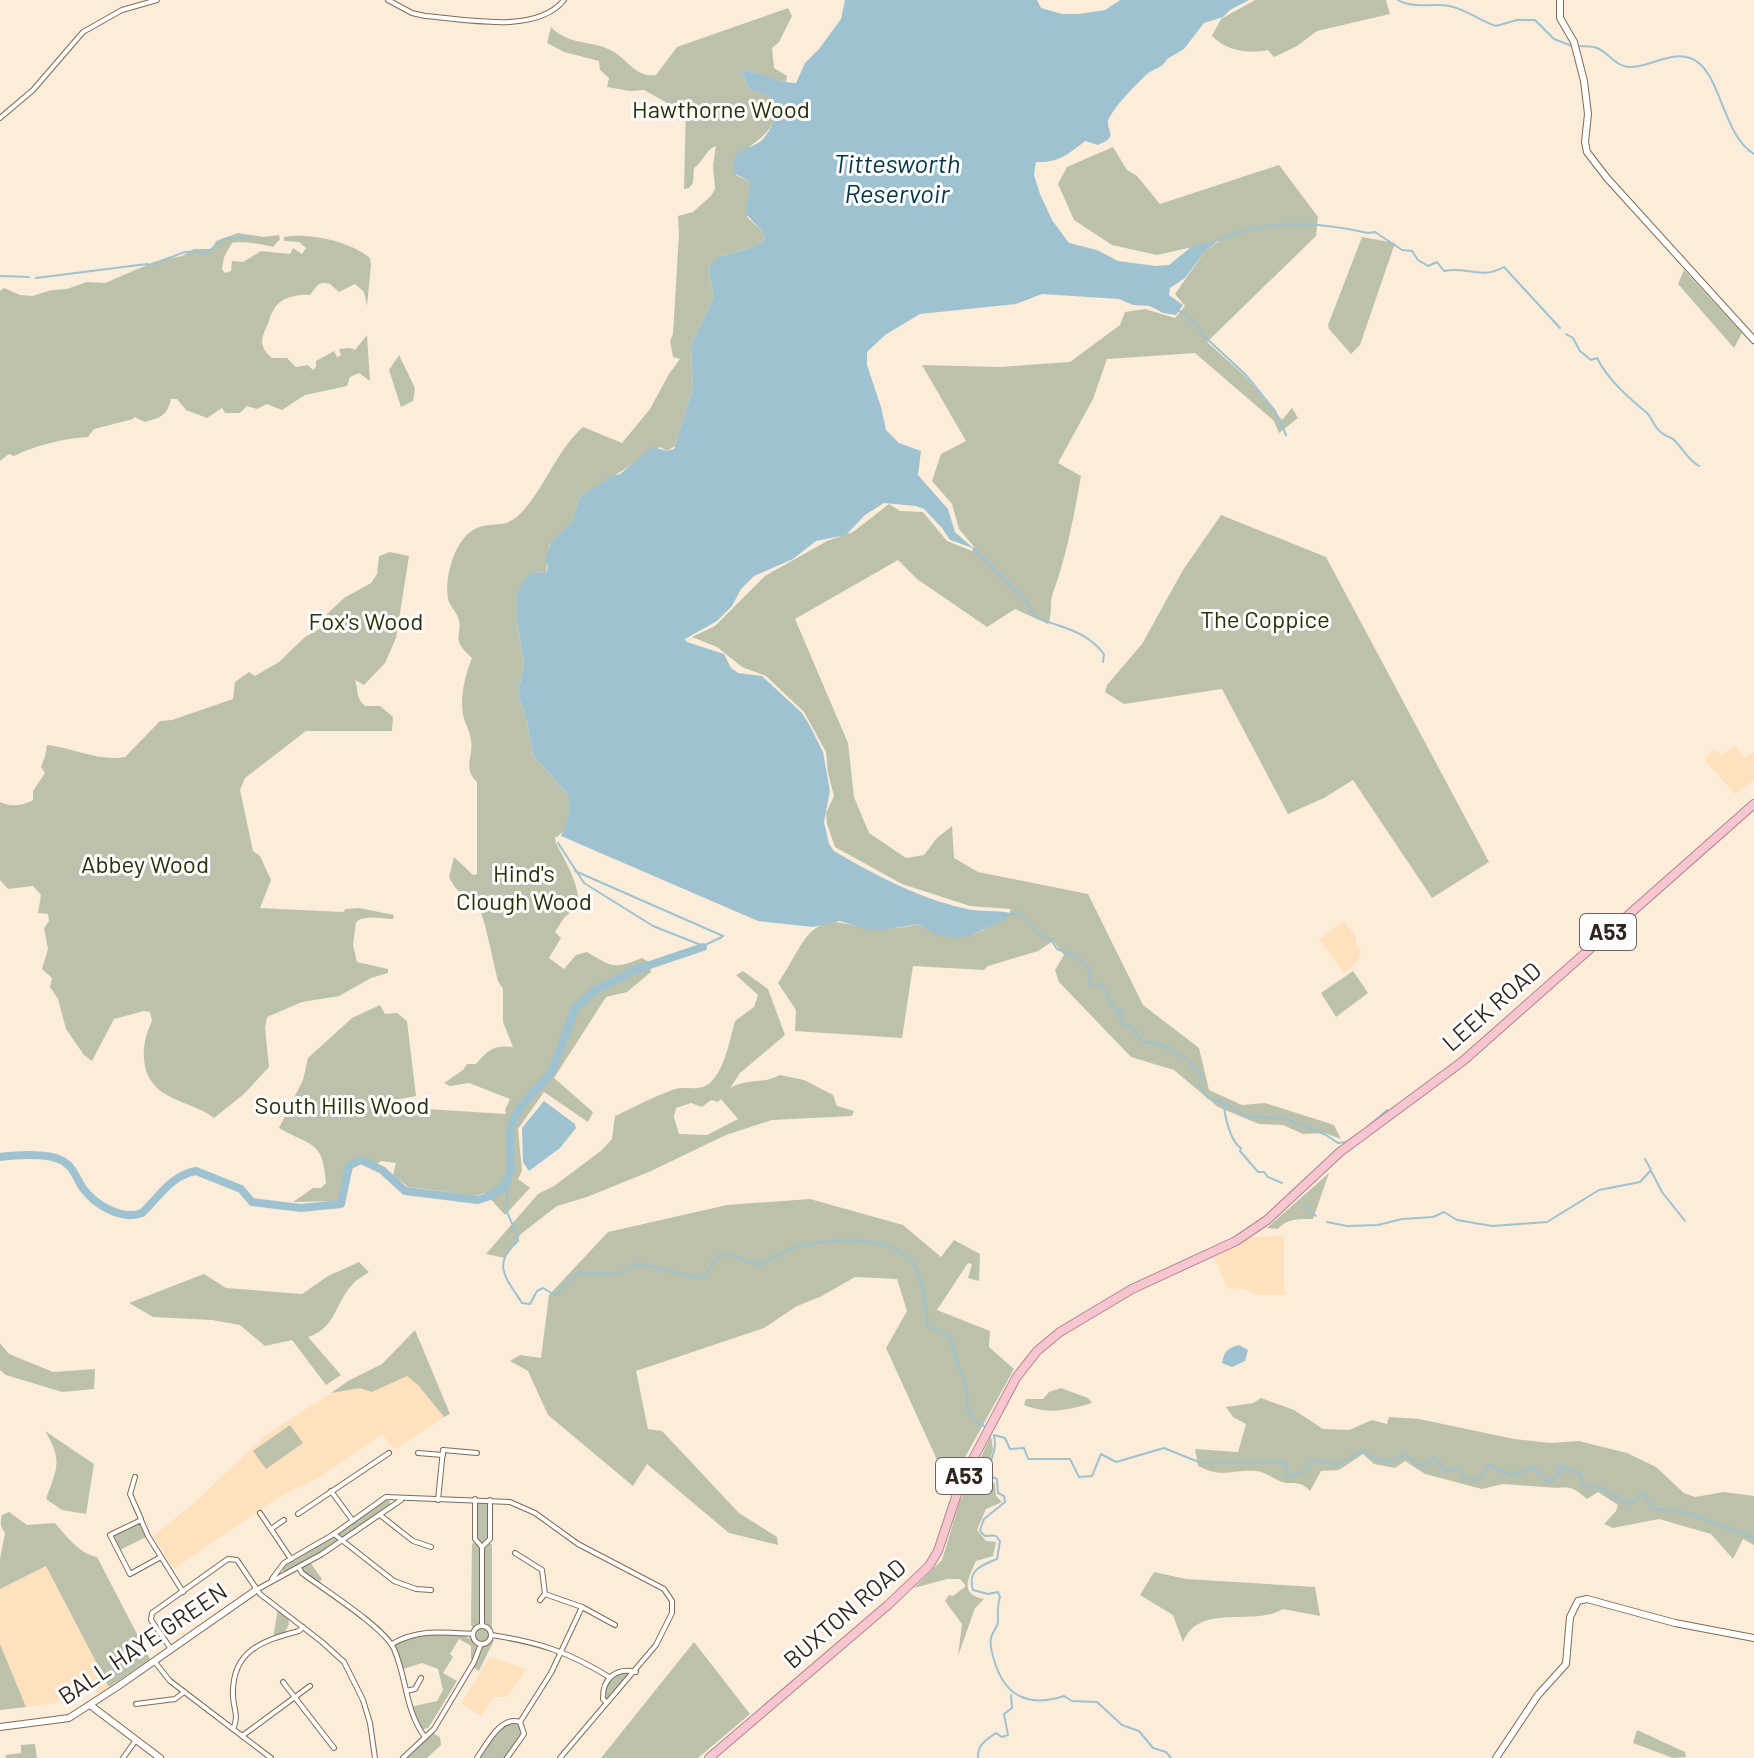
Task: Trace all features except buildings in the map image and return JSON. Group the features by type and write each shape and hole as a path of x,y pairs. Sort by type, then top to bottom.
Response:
{"highway":[{"name":"LEEK ROAD","path":"1249,1232 1289,1202 1340,1152 1474,1051 1754,804"},
{"name":"BUXTON ROAD","path":"709,1758 888,1605 929,1566 938,1551 960,1485 973,1459 1016,1378 1037,1351 1060,1332 1132,1289 1249,1232"}],"street":[{"path":"0,118 33,90 83,32 122,10 157,0"},
{"path":"388,0 412,13 425,16 511,23 548,15 564,0"},
{"path":"1560,0 1560,18 1575,46 1588,114 1587,152 1754,340"},
{"path":"438,1500 443,1450 477,1453"},
{"path":"298,1514 389,1453"},
{"path":"418,1453 443,1455"},
{"path":"135,1477 130,1494 161,1557 183,1592"},
{"path":"331,1491 353,1521"},
{"path":"383,1499 390,1501 390,1508"},
{"path":"272,1579 291,1559 334,1534 383,1499 475,1499 510,1502 530,1510 578,1544 664,1589 672,1601 670,1620 656,1645 560,1758"},
{"path":"256,1590 272,1579 299,1568 403,1499"},
{"path":"475,1499 475,1539 482,1547 482,1625"},
{"path":"482,1547 490,1539 490,1500"},
{"path":"260,1513 291,1559"},
{"path":"380,1515 413,1541 431,1547"},
{"path":"141,1520 110,1535 130,1574 161,1557"},
{"path":"271,1529 284,1520"},
{"path":"334,1534 402,1586 431,1590"},
{"path":"515,1553 542,1570 545,1594 540,1600"},
{"path":"171,1649 151,1616 233,1558 240,1563 256,1590 335,1652 351,1673 370,1723 375,1758"},
{"path":"282,1566 287,1574"},
{"path":"299,1568 392,1644 411,1712 425,1737"},
{"name":"BALL HAYE GREEN","path":"0,1727 63,1720 90,1705 256,1590"},
{"path":"545,1594 582,1607 615,1625"},
{"path":"1496,1758 1538,1695 1566,1664 1570,1617 1578,1601 1587,1599 1675,1623 1754,1638"},
{"path":"520,1722 537,1698 582,1607"},
{"path":"482,1625 488,1627 491,1635 487,1643 481,1644 474,1640 473,1634 474,1629 482,1625"},
{"path":"233,1729 237,1721 233,1684 241,1662 258,1644 303,1627"},
{"path":"392,1644 405,1636 424,1632 473,1634"},
{"path":"491,1635 536,1642 562,1650 609,1677"},
{"path":"403,1758 434,1729 473,1665 481,1644"},
{"path":"154,1661 170,1681 271,1758"},
{"path":"606,1702 603,1691 609,1677 622,1670 636,1672"},
{"path":"406,1691 415,1689 421,1681"},
{"path":"283,1682 334,1748"},
{"path":"242,1736 310,1686"},
{"path":"136,1704 175,1699 184,1692"},
{"path":"90,1705 160,1758"},
{"path":"477,1758 504,1723 520,1722"},
{"path":"507,1758 524,1734 520,1722"},
{"path":"123,1758 136,1740"}],"shaded area":[{"path":"1735,745 1744,757 1754,752 1754,780 1735,794 1705,758 1714,749 1722,755"},
{"path":"1344,921 1357,939 1355,941 1361,952 1358,961 1344,973 1319,939"},
{"path":"1284,1236 1286,1295 1255,1295 1244,1289 1227,1288 1214,1256 1252,1237"},
{"path":"407,1375 444,1417 394,1450 382,1434 319,1478 279,1497 174,1569 153,1536 194,1503 266,1435 331,1393"},
{"path":"46,1566 109,1687 99,1694 91,1681 55,1703 26,1707 0,1644 0,1589"},
{"path":"489,1657 527,1669 506,1697 494,1697 481,1716 461,1704"}],"green space":[{"path":"1255,0 1386,0 1390,14 1317,31 1297,46 1274,57 1268,50 1253,52 1231,48 1212,36 1221,19"},
{"path":"788,8 792,16 779,42 772,48 774,68 787,76 786,82 737,70 743,73 748,88 779,104 768,131 734,159 736,175 750,182 747,217 762,231 765,239 753,247 721,256 710,266 714,298 691,345 693,388 675,446 667,451 660,447 580,497 572,522 549,546 546,573 533,572 517,594 517,622 524,665 518,694 533,755 569,796 567,825 555,838 574,880 579,905 564,918 555,932 561,938 549,958 564,969 576,955 587,952 614,965 642,958 649,962 651,972 627,992 606,997 554,1078 593,1112 588,1122 544,1092 518,1129 522,1171 518,1179 530,1188 505,1215 485,1193 476,1196 408,1187 393,1175 396,1163 381,1161 377,1164 362,1158 348,1165 338,1201 293,1202 326,1183 322,1159 314,1146 279,1128 303,1080 308,1058 352,1018 380,1005 385,1014 397,1013 407,1021 416,1096 390,1101 388,1108 391,1112 409,1110 428,1115 426,1109 506,1114 510,1099 469,1083 450,1086 444,1083 467,1064 476,1064 492,1050 513,1047 503,1022 503,989 498,981 481,913 476,904 457,890 449,877 454,857 473,875 477,874 477,782 470,772 472,746 462,708 472,658 460,645 459,622 448,599 450,567 466,536 483,526 508,522 522,512 565,447 583,427 622,443 650,409 680,359 673,357 670,341 673,334 678,216 693,212 715,189 713,165 716,146 694,168 693,183 684,189 686,104 669,104 644,90 607,87 609,78 600,70 599,61 564,52 547,43 551,27 566,38 614,52 643,74 656,75 677,47"},
{"path":"1113,147 1127,170 1137,176 1160,204 1279,165 1318,217 1316,236 1207,342 1245,376 1282,420 1292,408 1298,418 1279,433 1274,421 1195,353 1107,359 1093,399 1058,463 1081,476 1048,624 1015,609 987,627 917,579 898,560 795,619 848,743 854,797 869,833 906,858 924,855 937,838 952,826 954,858 978,872 1088,894 1143,1005 1199,1048 1209,1090 1242,1105 1265,1103 1334,1125 1341,1139 1325,1133 1303,1134 1283,1125 1259,1124 1218,1107 1174,1070 1131,1057 1059,982 1055,970 1064,955 1053,941 1038,951 988,966 984,970 913,966 902,1038 795,1031 796,1010 778,983 805,939 822,924 835,922 876,929 919,924 938,934 955,937 982,930 1003,919 1011,909 970,906 902,884 835,847 827,824 826,813 834,796 826,752 804,712 766,676 742,667 717,647 692,637 715,626 765,576 827,541 853,532 889,504 900,511 923,512 947,541 972,551 975,548 959,529 952,504 932,481 941,454 966,441 922,365 1000,367 1070,362 1120,325 1125,312 1145,309 1175,318 1185,306 1175,294 1205,251 1219,241 1157,255 1112,245 1074,220 1058,184 1067,167"},
{"path":"238,233 264,237 279,235 280,239 273,247 232,243 224,257 222,269 225,273 231,271 232,261 243,262 261,251 290,254 293,248 302,254 306,248 299,242 284,241 284,237 317,237 352,247 370,258 367,306 364,292 355,284 339,292 330,284 320,284 310,295 294,296 274,308 262,343 272,358 287,358 296,367 308,365 313,370 316,361 334,351 337,357 341,355 339,349 355,350 367,335 370,381 359,373 350,377 347,386 305,395 282,410 267,404 257,409 247,406 240,413 225,413 222,408 207,418 186,410 177,399 171,399 165,413 155,419 145,422 134,417 94,429 88,437 50,443 14,456 9,454 0,461 0,291 4,288 32,296 87,282 105,283 194,249 212,249 216,241"},
{"path":"1362,237 1395,243 1360,345 1351,354 1328,325"},
{"path":"1684,270 1742,333 1734,348 1678,284"},
{"path":"399,355 415,388 413,401 401,407 389,370"},
{"name":"The Coppice","path":"1221,515 1326,557 1489,862 1432,898 1353,780 1324,798 1288,814 1222,689 1124,704 1105,692 1107,685 1142,644 1183,570"},
{"name":"Abbey Wood","path":"390,552 409,556 396,638 385,663 364,685 355,680 358,697 365,706 380,706 393,717 392,731 306,731 245,778 240,790 253,851 260,856 271,880 260,908 343,912 359,908 394,915 393,919 369,918 356,922 353,945 357,962 388,969 388,973 371,978 339,996 302,1002 267,1017 265,1028 269,1067 244,1094 214,1118 162,1092 149,1077 144,1049 152,1021 150,1012 114,1019 92,1061 84,1055 66,1029 58,999 50,987 52,978 42,969 48,949 44,928 49,921 48,914 38,913 41,895 33,886 8,889 0,880 0,802 16,805 33,800 33,791 45,773 41,767 47,745 97,756 125,757 160,721 172,720 233,699 235,682 249,672 255,676 279,662 305,637 328,624 325,616 344,598 371,583 377,574 379,556"},
{"path":"743,971 768,989 785,1035 740,1073 730,1088 780,1075 804,1080 833,1095 837,1106 854,1111 852,1116 772,1120 726,1135 651,1171 557,1206 521,1234 505,1258 486,1254 538,1194 554,1186 602,1150 612,1139 615,1116 672,1090 699,1088 710,1083 721,1068 735,1021 754,1007 758,995 736,975","holes":["721,1099 738,1119 707,1135 679,1134 674,1117 676,1108 691,1103 702,1107 711,1100 718,1102"]},
{"path":"1353,971 1368,993 1336,1017 1321,993"},
{"path":"1329,1173 1313,1219 1290,1221 1278,1229 1267,1228"},
{"path":"810,1199 903,1225 941,1257 954,1240 980,1254 979,1281 968,1278 972,1264 968,1263 937,1310 990,1331 989,1347 1014,1369 949,1486 886,1348 907,1311 897,1279 855,1277 797,1306 764,1328 636,1371 648,1429 662,1431 739,1513 777,1537 778,1545 729,1533 647,1464 633,1486 548,1415 528,1371 510,1361 520,1355 541,1358 549,1295 608,1232 727,1205"},
{"path":"359,1262 369,1272 347,1291 324,1328 308,1337 341,1375 326,1385 292,1340 265,1346 240,1325 212,1320 153,1317 129,1303 204,1274 226,1288 302,1294 328,1276"},
{"path":"415,1330 450,1414 444,1417 407,1376 372,1392 360,1388 331,1393 382,1364"},
{"path":"0,1343 9,1354 53,1372 95,1369 94,1389 62,1392 6,1375 0,1370"},
{"path":"1061,1388 1088,1398 1092,1403 1058,1410 1024,1405 1026,1399 1043,1399 1049,1392"},
{"path":"1261,1398 1294,1410 1323,1429 1349,1430 1372,1420 1387,1424 1389,1417 1419,1419 1514,1439 1550,1443 1579,1441 1627,1453 1656,1467 1684,1493 1695,1497 1724,1492 1754,1496 1754,1545 1743,1539 1733,1559 1711,1534 1659,1519 1613,1528 1604,1524 1618,1505 1598,1492 1587,1499 1567,1487 1503,1484 1482,1489 1425,1474 1405,1461 1395,1468 1374,1464 1363,1454 1339,1470 1321,1471 1310,1491 1301,1484 1282,1482 1260,1472 1221,1473 1198,1466 1195,1449 1238,1452 1246,1424 1233,1417 1226,1407 1253,1403"},
{"path":"290,1425 303,1443 266,1469 253,1451"},
{"path":"45,1431 94,1464 86,1514 62,1510 46,1499 56,1458"},
{"path":"991,1436 993,1449 986,1475 995,1484 996,1496 1002,1502 986,1509 977,1530 986,1541 996,1542 993,1556 976,1561 968,1580 968,1590 984,1599 975,1608 958,1656 962,1624 945,1601 949,1595 953,1596 966,1586 960,1579 947,1579 914,1588 942,1560 960,1501"},
{"path":"383,1499 390,1501 390,1508 310,1562 322,1579 317,1585 299,1568 284,1573 282,1566"},
{"path":"480,1502 488,1505 487,1542 492,1544 490,1640 494,1640 479,1671 472,1667 471,1646 459,1639 443,1673 457,1681 428,1728 420,1730 410,1707 437,1701 443,1690 438,1669 422,1663 400,1670 392,1644 413,1634 466,1634 474,1640 471,1625 472,1543 482,1545 476,1537 477,1505"},
{"path":"9,1512 27,1525 55,1523 79,1548 97,1557 150,1659 109,1687 46,1566 0,1589 0,1559 5,1533 1,1520 2,1515"},
{"path":"141,1520 148,1536 118,1551 110,1535"},
{"path":"1154,1572 1186,1579 1315,1587 1320,1616 1283,1609 1271,1614 1214,1619 1201,1622 1183,1642 1173,1615 1140,1595"},
{"path":"278,1608 288,1615 289,1624 284,1635 273,1638"},
{"path":"694,1642 750,1714 698,1758 601,1758"},
{"path":"0,1644 26,1707 0,1710"},
{"path":"622,1670 636,1672 606,1702 603,1699 607,1680"},
{"path":"517,1723 520,1737 505,1758 478,1758 505,1724"},
{"path":"1637,1730 1685,1752 1686,1757 1673,1758 1633,1743"},
{"path":"431,1732 440,1737 441,1745 427,1758 403,1758"},
{"path":"35,1744 37,1758 6,1758 5,1755 21,1753 21,1745"}],"water":[{"name":"Tittesworth Reservoir","path":"845,0 1037,0 1041,8 1062,14 1079,14 1105,10 1120,0 1249,0 1223,17 1204,23 1184,49 1147,74 1111,114 1108,139 1098,145 1085,141 1063,157 1036,162 1034,175 1040,194 1052,220 1069,243 1097,250 1118,261 1156,266 1169,265 1191,247 1219,240 1205,251 1185,278 1170,288 1169,295 1183,305 1176,315 1119,299 1042,294 1016,304 920,314 885,335 867,352 867,365 886,430 899,443 921,451 918,475 948,509 955,532 973,548 950,540 924,509 884,503 865,515 846,535 816,541 793,559 754,576 717,621 685,639 724,654 731,668 738,673 762,676 802,713 823,752 830,791 824,822 829,844 834,851 932,899 967,909 1010,913 1004,920 969,936 957,938 936,935 919,924 883,930 865,929 840,921 813,927 758,921 561,836 569,816 569,796 533,755 518,694 524,665 517,622 517,594 523,582 533,572 546,573 548,566 545,560 551,542 572,522 580,497 620,474 653,447 667,451 674,449 693,388 691,345 714,298 710,266 718,257 753,247 765,239 762,231 746,214 750,182 734,173 733,164 737,153 766,136 779,104 748,88 743,73 737,70 796,83 805,63 841,19"},
{"path":"544,1101 575,1124 576,1128 560,1148 529,1171 523,1162 522,1128"},
{"path":"1239,1345 1248,1350 1245,1361 1232,1367 1222,1363 1227,1351"}],"waterway":[{"path":"1398,0 1409,4 1455,8 1496,26 1517,20 1535,20 1554,39 1572,46"},
{"path":"1579,46 1597,48 1629,67 1682,56 1700,64 1715,87 1734,132 1754,154"},
{"path":"1219,240 1257,228 1294,224 1375,232 1402,250 1412,251 1418,260 1428,266 1437,262 1444,271 1481,273 1504,267 1560,328"},
{"path":"36,278 150,265 185,252 202,251 205,254 224,239 250,237"},
{"path":"0,276 29,277"},
{"path":"1178,310 1191,319 1205,337 1246,375 1275,411 1286,435"},
{"path":"1566,334 1591,360 1597,358 1613,381 1647,413 1659,431 1673,439 1699,466"},
{"path":"973,548 1022,596 1036,616 1090,640 1104,654 1103,662"},
{"path":"558,843 584,883 653,926 701,945"},
{"path":"575,871 723,936"},
{"path":"1010,915 1016,912 1038,934 1051,940 1057,949 1077,957 1090,969 1090,984 1101,985 1115,1010 1121,1010 1119,1016 1123,1024 1132,1027 1143,1042 1161,1044 1187,1059 1202,1075 1198,1084 1208,1098 1224,1103"},
{"path":"705,945 722,937"},
{"path":"0,1157 23,1155 57,1158 72,1169 93,1199 125,1215 142,1213 172,1182 196,1171 241,1189 252,1202 301,1208 341,1204 349,1166 361,1160 382,1170 405,1191 478,1200 505,1186 511,1170 510,1129 513,1120 521,1106 552,1072 575,1008 594,991 635,970 703,947"},
{"path":"1282,1183 1264,1172 1258,1172 1240,1151 1229,1128 1224,1103 1245,1116 1286,1119 1338,1143 1358,1134"},
{"path":"1364,1130 1387,1110"},
{"path":"1327,1222 1347,1226 1378,1225 1402,1219 1433,1217 1444,1212 1457,1220 1492,1226 1547,1222 1599,1190 1640,1182 1651,1170 1645,1159"},
{"path":"1651,1171 1662,1192 1685,1221"},
{"path":"505,1186 507,1210 518,1241 505,1257 504,1271 522,1303 530,1304 537,1291 543,1288 555,1295 578,1273 617,1274 640,1264 699,1278 705,1275 717,1256 728,1254 758,1265 792,1249 816,1243 860,1241 902,1253 911,1261 919,1276 928,1327 943,1332 950,1339 965,1382 970,1413 984,1426"},
{"path":"1304,1205 1316,1216"},
{"path":"994,1435 1005,1438 1010,1449 1024,1448 1028,1459 1070,1459 1079,1477 1092,1476 1101,1454 1116,1462 1164,1448 1201,1463 1285,1462 1287,1477 1305,1471 1312,1460 1338,1465 1363,1450 1383,1461 1405,1455 1421,1467 1435,1458 1445,1472 1459,1467 1463,1478 1479,1480 1489,1465 1511,1476 1534,1467 1547,1482 1560,1475 1561,1466 1580,1474 1583,1487 1600,1488 1629,1504 1643,1494 1654,1509 1688,1513 1754,1538"},
{"path":"994,1436 990,1476 997,1479 998,1493 1004,1496 1005,1502 984,1519 980,1530 983,1535 996,1536 1000,1541 997,1559 977,1569 972,1583 973,1590 988,1594 998,1592 1000,1597 998,1623 990,1645 1000,1675 1013,1692 1031,1700 1064,1696 1072,1701 1097,1702 1122,1725 1139,1731 1153,1748 1166,1752 1171,1758"},
{"path":"978,1758 981,1746 989,1738 996,1733 1002,1737 1008,1735 1004,1714 1012,1708 1011,1695"}],"park label":[{"name":"Hawthorne Wood","path":"721,110"},
{"name":"Fox's Wood","path":"366,622"},
{"name":"Hind's Clough Wood","path":"524,888"},
{"name":"South Hills Wood","path":"342,1106"}]}
